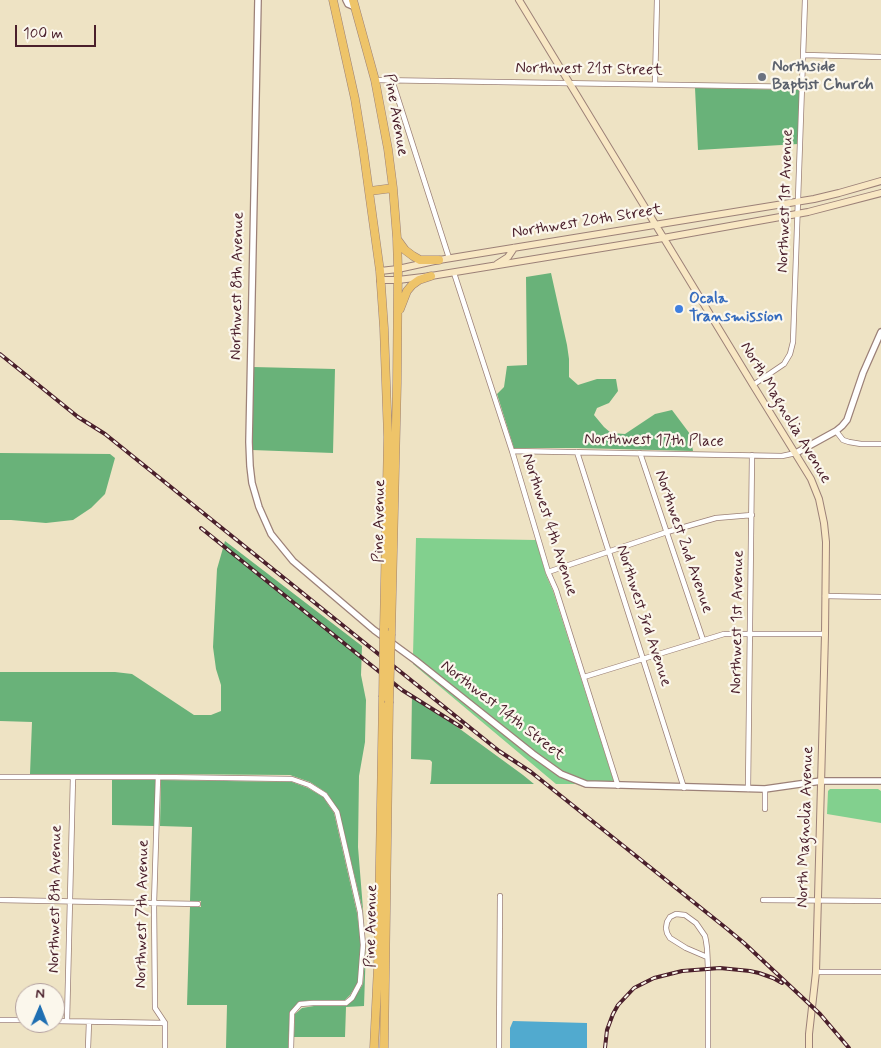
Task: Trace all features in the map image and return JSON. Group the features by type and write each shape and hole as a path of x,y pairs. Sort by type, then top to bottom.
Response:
{"highway":[{"name":"Pine Avenue","path":"333,0 355,99 370,191 380,272 387,383 388,437 378,966 374,1048"},
{"name":"Pine Avenue","path":"354,4 375,80 388,149 393,188 398,269 384,1048"},
{"path":"370,191 393,188"},
{"path":"397,238 405,250 420,260 439,260"},
{"path":"398,313 412,285 419,280 431,276"},
{"path":"387,383 397,383"}],"main road":[{"name":"North Magnolia Avenue","path":"519,0 796,453 811,479 819,499 826,542 825,634 816,972 809,1048"},
{"name":"Northwest 20th Street","path":"380,272 449,258 798,202 840,193 881,181"},
{"name":"Northwest 20th Street","path":"380,280 398,280 454,273 663,238 816,210 881,194"},
{"path":"494,266 508,256 514,248"}],"street":[{"name":"Northwest 8th Avenue","path":"258,0 250,466 252,484 259,507 271,534 293,561"},
{"path":"346,0 348,4 354,4"},
{"path":"655,84 657,0"},
{"name":"Northwest 1st Avenue","path":"753,385 784,364 790,354 793,342 805,0"},
{"path":"804,55 881,57"},
{"name":"Northwest 21st Street","path":"375,80 803,87"},
{"path":"392,80 449,258"},
{"name":"Northwest 4th Avenue","path":"454,273 512,452 548,572 556,590 618,786"},
{"path":"796,453 836,431 847,420 863,373 881,332"},
{"path":"836,431 843,440 849,442 881,444"},
{"name":"Northwest 17th Place","path":"512,452 782,456 796,453"},
{"name":"Northwest 3rd Avenue","path":"577,452 684,788"},
{"name":"Northwest 2nd Avenue","path":"640,453 703,640"},
{"name":"Northwest 1st Avenue","path":"748,789 752,455"},
{"path":"548,572 667,532 716,518 752,515"},
{"name":"Northwest 14th Street","path":"293,561 374,630 415,660 533,754 561,774 586,784 765,789 821,781 881,781"},
{"path":"825,596 881,597"},
{"path":"584,677 724,634 825,634"},
{"path":"0,777 292,779 309,785 325,795 337,812 360,912 363,945 360,983 352,998 346,1003 300,1004 292,1013 291,1048"},
{"name":"Northwest 7th Avenue","path":"158,777 154,903 154,1008 165,1023 165,1048"},
{"name":"Northwest 8th Avenue","path":"67,1021 73,778"},
{"path":"765,789 765,809"},
{"path":"499,1048 500,896"},
{"path":"0,900 198,904"},
{"path":"763,900 881,901"},
{"path":"707,957 670,938 666,928 670,917 676,914 688,917 696,923 705,936 707,957 709,1013 708,1048"},
{"path":"816,972 881,972"},
{"path":"0,1020 15,1020"},
{"path":"67,1021 165,1023"},
{"path":"88,1048 89,1022"}],"green space":[{"path":"695,88 800,90 798,144 698,150"},
{"path":"551,273 567,345 569,377 578,385 597,379 616,379 618,391 609,403 597,408 594,415 611,433 625,434 655,414 672,410 690,434 693,451 514,448 497,394 504,387 507,366 527,365 526,277"},
{"path":"253,367 335,369 333,453 252,450"},
{"path":"0,453 110,454 115,458 105,494 91,508 73,520 46,523 0,520"},
{"path":"416,538 536,540 614,782 587,781 562,772 413,655"},
{"path":"225,541 362,646 361,675 366,700 365,742 359,776 358,847 365,934 363,911 339,811 327,793 310,782 290,775 30,774 32,722 0,721 0,672 115,672 132,674 194,715 211,715 221,711 221,685 216,669 213,647 217,569"},
{"path":"413,662 531,756 560,777 577,784 556,784 413,664"},
{"path":"412,694 534,784 430,784 432,762 430,760 411,759"},
{"path":"112,780 156,780 154,826 112,825"},
{"path":"161,780 292,782 308,788 323,797 334,813 357,913 361,945 358,982 345,1000 298,1002 290,1013 288,1048 226,1048 227,1005 187,1005 190,907 201,907 201,901 190,901 192,827 160,826"},
{"path":"830,789 878,789 881,791 881,823 827,814 828,791"},
{"path":"366,947 364,1006 346,1007 345,1037 294,1037 295,1014 302,1008 346,1006 354,999 363,984"}],"water":[{"path":"513,1021 587,1023 587,1048 510,1048 510,1028"}],"railway":[{"path":"0,354 78,417 105,434 499,751 531,772 726,928 820,1014 849,1048"},
{"path":"201,528 402,690 461,727"},
{"path":"605,1048 607,1030 618,1005 634,988 654,978 682,971 720,968 759,973 782,983"}],"place":[{"name":"Northside Baptist Church","path":"762,77"},
{"name":"Ocala Transmission","path":"679,309"}]}
